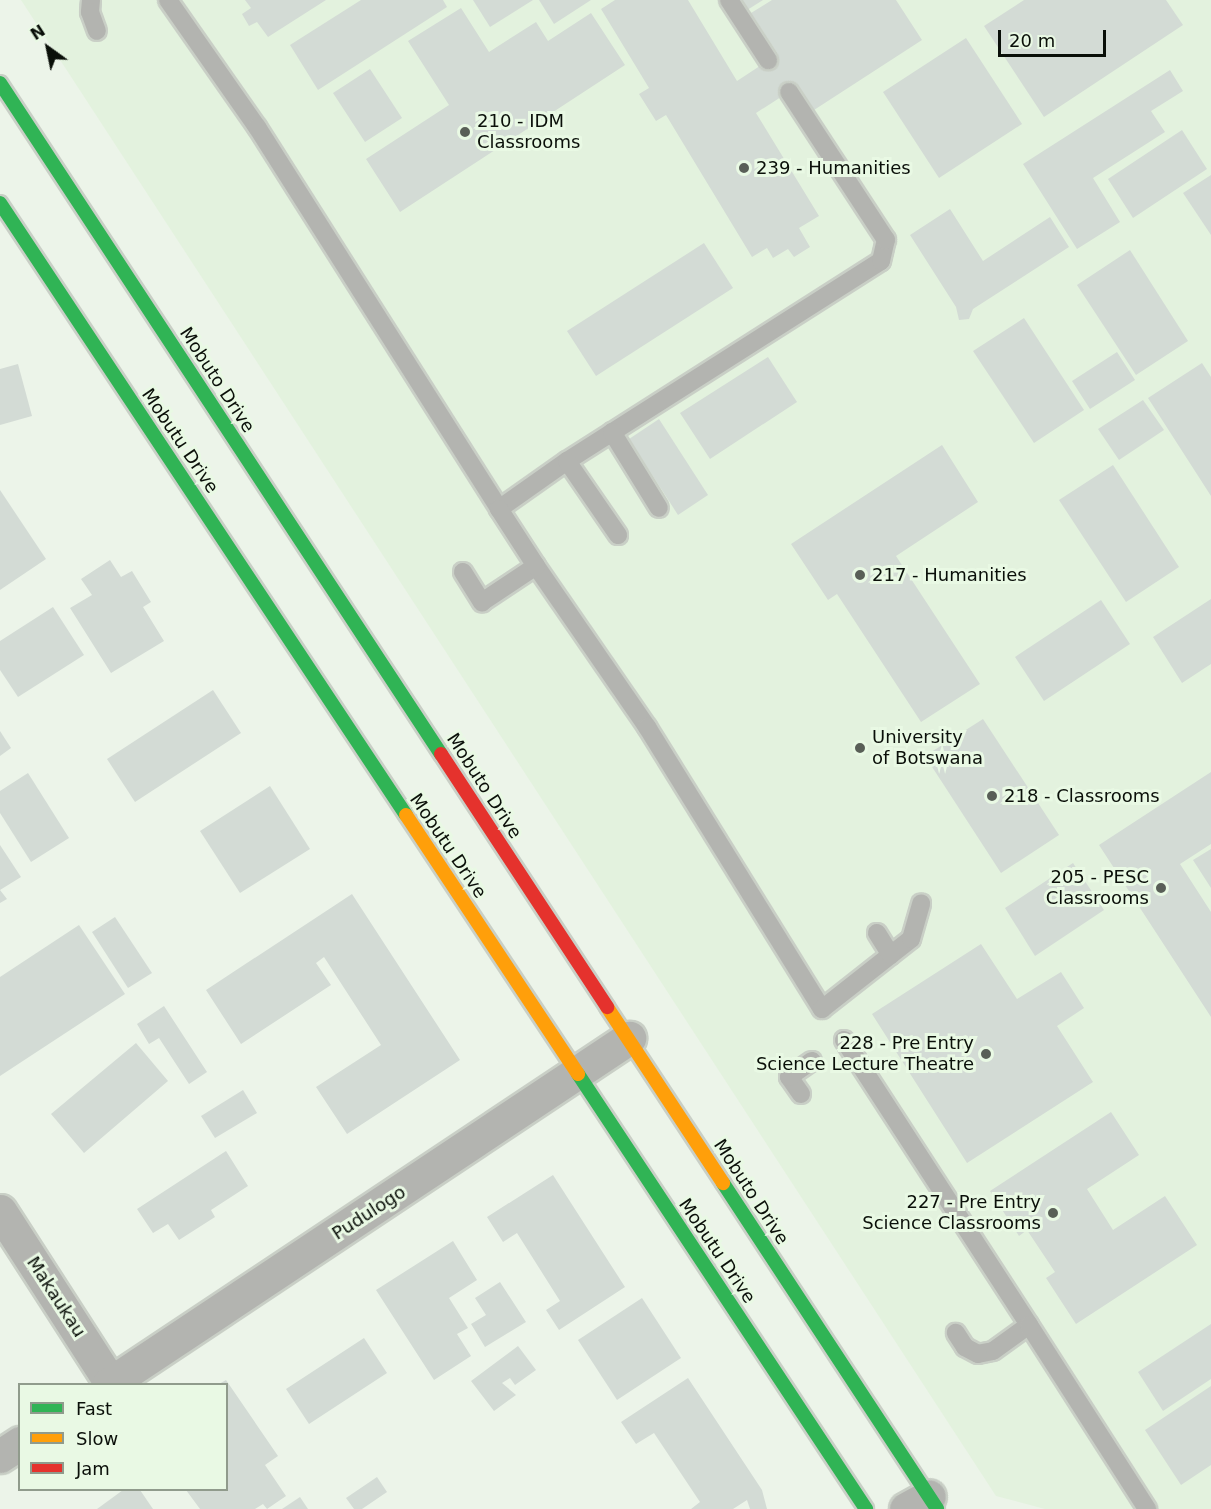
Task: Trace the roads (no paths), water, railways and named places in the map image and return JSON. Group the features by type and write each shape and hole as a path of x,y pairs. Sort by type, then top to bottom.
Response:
{"main road":[{"name":"Mobuto Drive","path":"0,84 628,1038 924,1505"},
{"name":"Mobutu Drive","path":"0,203 866,1509"}],"street":[{"name":"Pudulogo","path":"112,1383 579,1074 628,1038"},
{"name":"Makaukau","path":"0,1211 109,1383"},
{"path":"0,1456 18,1444"}],"lane":[{"path":"91,0 90,12 97,31"},
{"path":"168,0 257,127 499,510 647,727 822,1009 911,939 921,903"},
{"path":"729,0 768,60"},
{"path":"499,510 612,432 875,268 886,254 886,240 789,92"},
{"path":"612,432 659,508"},
{"path":"567,461 618,535"},
{"path":"463,572 482,602 536,566"},
{"path":"877,933 891,955"},
{"path":"844,1040 1147,1509"},
{"path":"801,1094 789,1077 812,1061"},
{"path":"956,1333 965,1347 978,1354 993,1351 1029,1325"}],"place":[{"name":"210 - IDM Classrooms","path":"465,132"},
{"name":"239 - Humanities","path":"744,168"},
{"name":"217 - Humanities","path":"860,575"},
{"name":"University of Botswana","path":"860,748"},
{"name":"218 - Classrooms","path":"992,796"},
{"name":"205 - PESC Classrooms","path":"1161,888"},
{"name":"228 - Pre Entry Science Lecture Theatre","path":"986,1054"},
{"name":"227 - Pre Entry Science Classrooms","path":"1053,1213"}]}
